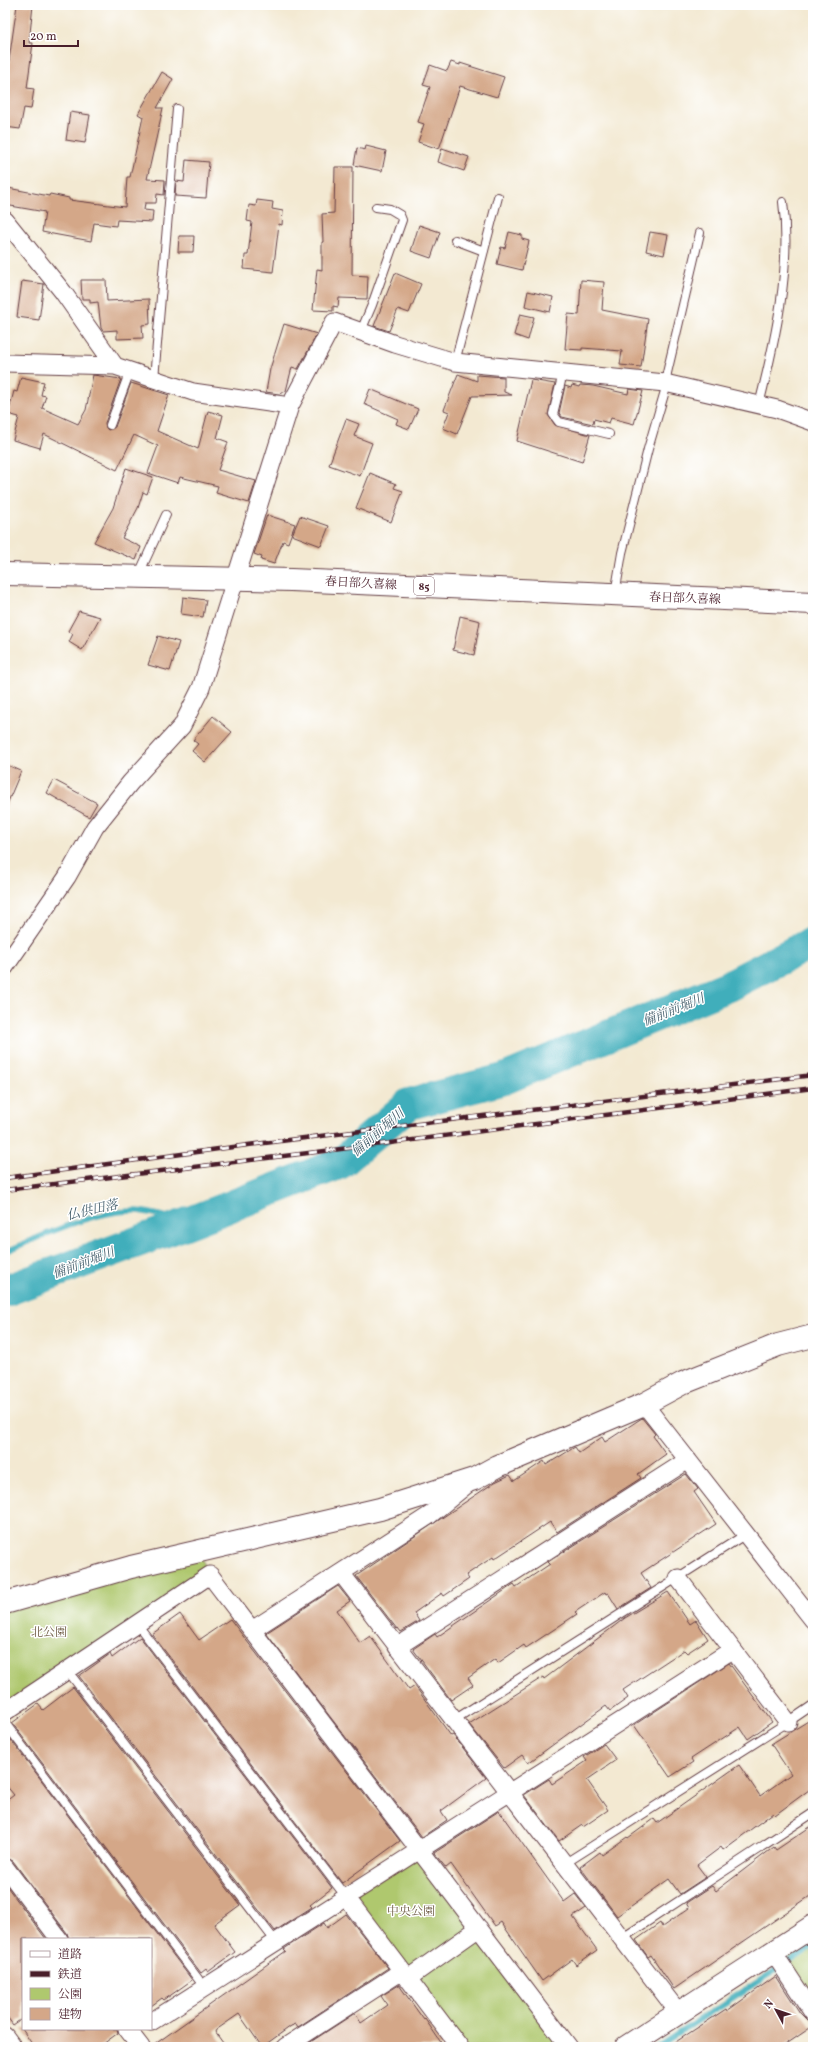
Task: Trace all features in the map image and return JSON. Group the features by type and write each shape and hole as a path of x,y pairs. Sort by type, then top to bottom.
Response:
{"street":[{"path":"5,220 122,368"},
{"path":"5,967 67,877 95,827 130,783 182,726 201,688 290,406 334,322 395,344 455,362 665,383 777,409 813,422"},
{"path":"5,363 122,368 193,392 290,406"},
{"name":"春日部久喜線","path":"5,574 137,578 291,580 813,603"},
{"path":"5,1603 131,1567 380,1509 474,1479 498,1466 644,1404 683,1383 778,1345 813,1336"},
{"path":"644,1404 813,1620"},
{"path":"397,1647 688,1460"},
{"path":"252,1630 430,1515 474,1479"},
{"path":"341,1573 679,2013"},
{"path":"5,1712 210,1575 569,2047"},
{"path":"678,1578 788,1722"},
{"path":"152,2021 732,1650"},
{"path":"5,1867 58,1938"},
{"path":"346,1898 405,1975 456,2046"},
{"path":"626,2047 813,1926"},
{"path":"285,2047 405,1975 479,1928"},
{"path":"774,1952 813,2013"},
{"path":"5,2036 13,2047"}],"lane":[{"path":"154,379 177,109"},
{"path":"455,362 498,197"},
{"path":"759,405 771,356 781,296 786,226 783,202"},
{"path":"360,331 372,305 402,220 400,215 390,210 376,207"},
{"path":"614,595 622,553 648,449 665,391 665,383 700,233"},
{"path":"455,240 484,251"},
{"path":"110,424 122,368"},
{"path":"563,373 553,414 559,422 609,434"},
{"path":"137,578 166,515"},
{"path":"454,1720 746,1534"},
{"path":"137,1624 346,1898"},
{"path":"67,1670 276,1942"},
{"path":"564,1864 813,1705"},
{"path":"5,1724 205,1988"},
{"path":"621,1939 813,1813"}],"green space":[{"name":"北公園","path":"198,1552 210,1575 5,1712 5,1603"},
{"name":"中央公園","path":"420,1850 569,2047 460,2047 346,1897"},
{"path":"813,1926 813,2013 773,1952"}],"building":[{"path":"17,5 33,5 29,43 33,43 27,88 34,89 31,109 24,108 20,129 5,127 5,88"},
{"path":"451,62 460,65 460,63 504,77 497,97 460,86 439,149 418,142 424,124 418,122 430,87 423,85 430,65 447,71"},
{"path":"162,72 173,79 157,108 163,108 147,179 165,180 164,195 157,194 156,203 145,203 144,210 153,211 152,222 117,220 116,226 94,223 91,241 42,232 45,212 5,205 8,188 49,196 50,194 69,198 69,200 125,207 127,177 130,177 143,117 138,114"},
{"path":"70,112 90,115 85,143 66,140"},
{"path":"366,146 386,151 382,171 354,165 357,148 365,150"},
{"path":"442,148 469,157 464,171 438,162"},
{"path":"186,160 209,162 206,198 175,196 176,181 184,182"},
{"path":"335,167 353,167 352,275 368,276 367,299 339,298 338,307 333,306 333,311 313,310 317,269 322,270 322,214 334,213"},
{"path":"257,200 273,202 272,209 283,211 282,225 279,224 273,272 244,269 245,255 248,255 252,222 247,221 249,205 256,206"},
{"path":"419,225 440,232 431,258 411,251"},
{"path":"509,232 522,235 522,239 529,241 522,270 497,264 501,247 505,248"},
{"path":"650,232 668,235 664,255 646,251"},
{"path":"179,236 194,236 193,252 178,252"},
{"path":"395,273 421,284 409,313 398,309 389,331 374,326"},
{"path":"81,280 106,280 107,301 149,299 150,324 142,325 143,338 117,339 117,330 103,331 101,328 98,302 90,303 90,299 82,299"},
{"path":"581,280 604,282 602,310 648,319 641,367 620,365 622,351 582,348 582,350 565,349 568,314 579,315"},
{"path":"22,281 44,284 39,320 17,317"},
{"path":"528,291 553,297 550,312 525,306"},
{"path":"520,314 534,317 528,340 514,335"},
{"path":"284,324 317,334 298,369 292,367 286,391 279,394 266,392 270,369"},
{"path":"458,374 477,381 477,375 504,377 504,392 512,395 472,396 457,434 443,428 449,412 444,410"},
{"path":"93,375 121,379 105,423 108,430 115,427 131,383 169,395 157,431 198,449 208,411 223,415 217,438 228,442 218,470 256,481 249,503 216,493 218,486 180,477 178,483 148,473 158,446 134,435 117,470 44,434 40,448 13,440 19,417 8,414 14,391 17,392 21,377 44,382 41,395 46,396 42,408 78,424 86,410"},
{"path":"531,380 555,384 548,415 555,425 590,435 582,462 517,441"},
{"path":"572,385 579,387 580,385 593,386 628,394 629,389 643,391 634,424 611,418 609,423 594,419 593,424 562,417 559,413 565,386 571,388"},
{"path":"370,389 418,409 409,429 396,424 398,419 364,404"},
{"path":"346,419 359,424 354,436 372,443 360,476 329,465"},
{"path":"126,468 153,477 147,494 143,492 138,508 122,538 141,547 136,560 94,542 113,508"},
{"path":"370,473 396,484 394,488 403,491 391,522 356,508"},
{"path":"267,515 295,524 288,543 283,541 274,564 261,560 262,557 254,554"},
{"path":"300,516 329,526 321,546 292,535"},
{"path":"183,597 206,600 203,617 181,614"},
{"path":"79,611 100,617 82,650 69,642 73,634 68,631"},
{"path":"460,616 480,621 474,655 453,650"},
{"path":"158,636 179,642 170,671 148,665"},
{"path":"213,716 232,732 205,762 192,751 198,744 193,740"},
{"path":"5,764 21,771 5,809"},
{"path":"54,780 97,803 89,817 47,793"},
{"path":"642,1418 655,1434 653,1436 666,1454 638,1474 641,1478 557,1532 550,1522 494,1559 493,1557 466,1575 469,1579 444,1596 442,1593 414,1613 419,1621 401,1632 398,1628 397,1629 356,1576 495,1482 510,1475 514,1481 544,1461 546,1465 575,1447 579,1453 602,1437 605,1442"},
{"path":"686,1474 698,1489 694,1492 716,1524 641,1573 651,1588 618,1609 608,1593 606,1594 605,1592 575,1612 577,1614 526,1648 524,1645 498,1663 495,1659 468,1678 473,1685 451,1700 413,1649 435,1634 437,1637 514,1584 516,1587 550,1564 548,1562"},
{"path":"338,1586 350,1601 337,1610 360,1643 370,1636 409,1690 415,1686 451,1736 453,1735 486,1778 441,1811 447,1820 422,1837 266,1633"},
{"path":"668,1592 690,1624 696,1620 708,1639 687,1653 684,1650 623,1690 628,1698 610,1711 606,1706 528,1763 522,1755 504,1768 469,1724 543,1677 544,1679 625,1618"},
{"path":"180,1614 199,1640 230,1619 400,1841 342,1883 152,1634"},
{"path":"140,1637 332,1888 310,1905 312,1907 275,1931 79,1676 110,1654 112,1658"},
{"path":"729,1663 772,1722 748,1739 740,1727 691,1759 693,1762 670,1777 634,1725"},
{"path":"73,1687 240,1905 214,1924 235,1952 208,1972 206,1969 201,1973 12,1723 38,1704 43,1710"},
{"path":"813,1718 813,1787 775,1815 773,1813 723,1850 721,1847 697,1865 706,1877 680,1894 669,1879 617,1916 580,1867 600,1852 602,1855 654,1819 657,1823 739,1765 760,1796 791,1774 771,1744"},
{"path":"5,1732 192,1980 164,2000 162,1998 152,2005 152,1938 69,1938 67,1933 13,1861 5,1857 5,1802 14,1795 5,1784"},
{"path":"604,1744 616,1760 587,1780 608,1810 583,1827 582,1825 559,1841 524,1795 549,1779 552,1784 587,1761 584,1757"},
{"path":"499,1811 564,1902 575,1894 586,1908 573,1917 597,1950 576,1965 572,1959 542,1981 501,1922 495,1926 451,1864 446,1868 434,1853"},
{"path":"813,1825 813,1894 674,1989 651,1955 648,1957 636,1940 660,1923 662,1927 689,1908 686,1903 712,1886 716,1891 774,1847 776,1850"},
{"path":"5,1884 45,1938 22,1938 22,2019 13,2025 5,2014"},
{"path":"346,1914 388,1968 298,2027 296,2024 291,2026 262,2047 239,2014 215,2032 226,2047 151,2047 286,1951 284,1949 324,1923 327,1928"},
{"path":"776,1976 800,2013 813,2026 782,2047 668,2047 726,2009 727,2011"},
{"path":"399,1985 444,2047 311,2047 309,2043 355,2013 361,2023 387,2005 381,1996"},
{"path":"23,2030 117,2030 118,2033 99,2047 34,2047"}],"waterway":[{"name":"備前前堀川","path":"5,1291 188,1223 341,1163 409,1104 504,1079 728,986 813,942"},
{"name":"仏供田落","path":"5,1252 68,1225 86,1219 119,1212 135,1211 148,1213 188,1223"},
{"path":"657,2047 813,1946"}],"railway":[{"path":"5,1178 248,1145 813,1075"},
{"path":"5,1190 390,1143 813,1088"}]}
